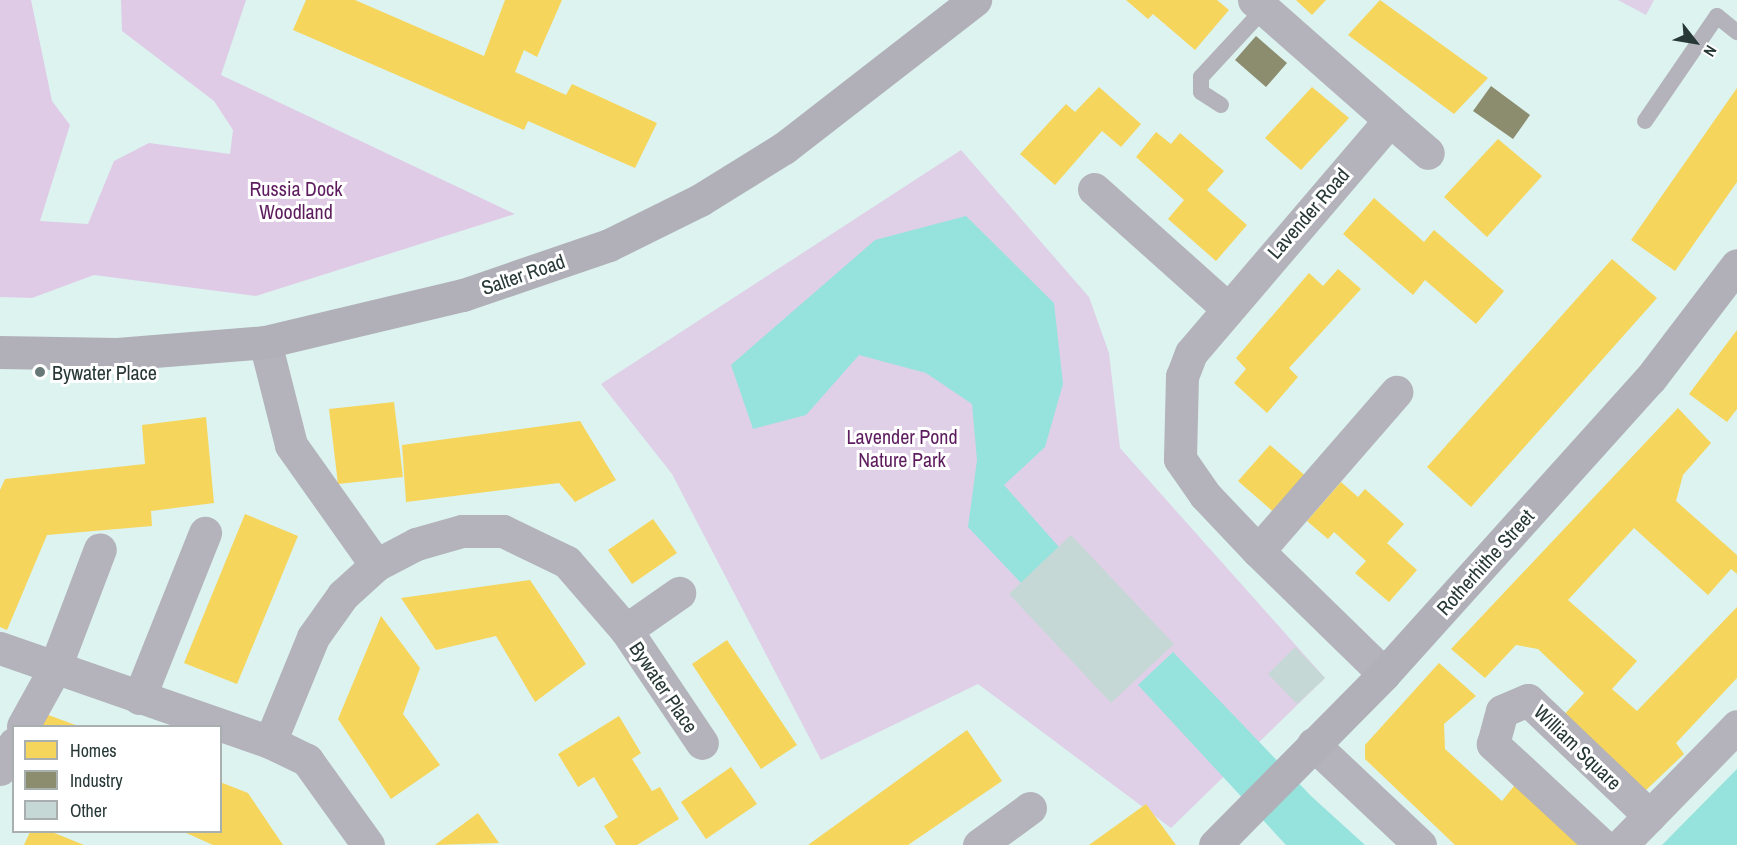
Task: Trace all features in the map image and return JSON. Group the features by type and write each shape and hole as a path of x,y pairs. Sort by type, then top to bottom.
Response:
{"main road":[{"name":"Salter Road","path":"0,351 117,354 265,342 452,298 609,245 700,200 784,148 975,0"},
{"name":"Rotherhithe Street","path":"1222,837 1384,674 1650,379 1737,265"}],"street":[{"path":"1259,4 1428,153"},
{"name":"Lavender Road","path":"1384,674 1258,551 1205,495 1180,459 1182,376 1191,353 1226,307 1389,120"},
{"path":"1094,189 1226,307"},
{"path":"265,342 291,445 376,565"},
{"path":"1258,551 1396,392"},
{"name":"Bywater Place","path":"270,742 313,637 343,595 376,565 416,544 462,531 503,531 567,562 626,630 702,743"},
{"path":"139,698 205,533"},
{"path":"24,725 54,670 100,549"},
{"name":"Bywater Place","path":"626,630 679,593"},
{"path":"0,648 54,670 219,725"},
{"name":"William Square","path":"1602,845 1493,744 1502,711 1528,700 1650,816"},
{"path":"222,726 270,742 307,760 368,845"},
{"path":"1621,845 1737,726"},
{"path":"0,769 12,748"},
{"path":"1306,751 1420,845"},
{"path":"979,845 1030,808"}],"lane":[{"path":"1221,105 1201,92 1201,77 1259,4"},
{"path":"1645,121 1717,16 1737,32"}],"green space":[{"name":"Russia Dock Woodland","path":"0,0 31,0 52,101 70,125 40,221 88,224 114,161 149,143 230,154 233,130 214,101 122,31 121,0 246,0 221,75 515,214 256,296 94,275 32,298 0,297"},
{"path":"1618,0 1654,0 1646,15"},
{"name":"Lavender Pond Nature Park","path":"961,150 1089,297 1109,353 1120,448 1325,678 1171,828 978,684 821,760 672,474 601,384"}],"water":[{"path":"966,216 1054,303 1063,384 1045,447 1004,485 1059,547 1021,583 968,527 977,460 972,404 926,373 859,355 806,415 753,429 731,365 875,240"},
{"path":"1173,652 1311,796 1365,845 1286,845 1138,685"},
{"path":"1737,769 1737,845 1662,845"}],"building: Homes":[{"path":"306,0 355,0 484,56 505,0 562,0 537,57 524,50 515,72 566,95 572,84 657,123 635,168 528,121 524,130 293,30"},
{"path":"1126,0 1217,0 1229,10 1195,50 1153,14 1148,19"},
{"path":"1296,0 1326,0 1312,15"},
{"path":"1380,0 1488,78 1454,114 1348,35"},
{"path":"1099,87 1141,124 1121,147 1102,131 1055,185 1020,154 1066,104 1075,112"},
{"path":"1312,87 1349,118 1301,170 1265,138"},
{"path":"1737,88 1737,182 1675,271 1631,240"},
{"path":"1156,132 1171,144 1180,133 1224,171 1207,190 1247,225 1216,261 1168,219 1184,200 1136,157"},
{"path":"1498,139 1542,176 1487,237 1444,197"},
{"path":"1374,198 1424,242 1434,230 1504,291 1476,324 1425,280 1413,295 1343,234"},
{"path":"1612,259 1657,298 1471,507 1427,467"},
{"path":"1338,269 1361,289 1289,368 1298,377 1267,413 1234,383 1246,369 1236,358 1309,273 1323,286"},
{"path":"1737,330 1737,409 1727,422 1689,394"},
{"path":"394,402 403,477 338,484 329,409"},
{"path":"1678,408 1711,443 1683,475 1676,501 1737,555 1737,574 1731,569 1708,595 1634,528 1568,600 1637,661 1612,689 1637,711 1737,607 1737,678 1676,743 1684,754 1645,791 1561,718 1584,693 1538,649 1516,645 1485,678 1451,649"},
{"path":"206,417 214,503 151,511 152,526 47,535 7,630 0,627 0,490 5,479 145,464 142,425"},
{"path":"580,421 616,480 575,502 559,483 406,502 402,445"},
{"path":"1270,445 1309,479 1277,515 1238,481"},
{"path":"1341,482 1358,497 1365,489 1404,524 1387,543 1417,570 1389,602 1355,573 1366,561 1334,532 1328,539 1307,521"},
{"path":"245,514 298,536 237,684 184,663"},
{"path":"653,519 677,553 632,584 608,550"},
{"path":"530,580 586,664 535,702 496,636 436,650 401,598"},
{"path":"381,616 420,668 403,714 440,765 391,799 338,719"},
{"path":"727,640 797,745 761,769 692,664"},
{"path":"1439,663 1476,696 1444,724 1445,749 1502,801 1519,780 1587,845 1455,845 1365,759 1365,745"},
{"path":"43,713 75,725 37,725"},
{"path":"619,716 641,753 632,759 652,791 660,787 679,819 637,845 616,845 604,826 618,817 594,777 578,787 558,754"},
{"path":"967,730 1002,781 908,845 808,845"},
{"path":"731,767 757,804 706,839 681,802"},
{"path":"222,783 248,793 283,845 213,845 186,833 222,833"},
{"path":"1146,804 1176,845 1089,845"},
{"path":"478,813 499,843 435,845"},
{"path":"30,833 54,833 84,845 24,845"}],"building: Industry":[{"path":"1256,36 1287,63 1266,87 1235,60"},
{"path":"1491,86 1530,115 1513,139 1473,111"}],"building: Other":[{"path":"1071,535 1174,644 1111,703 1009,594"},
{"path":"1295,647 1325,678 1297,704 1268,674"}],"place":[{"name":"Bywater Place","path":"40,372"}]}
